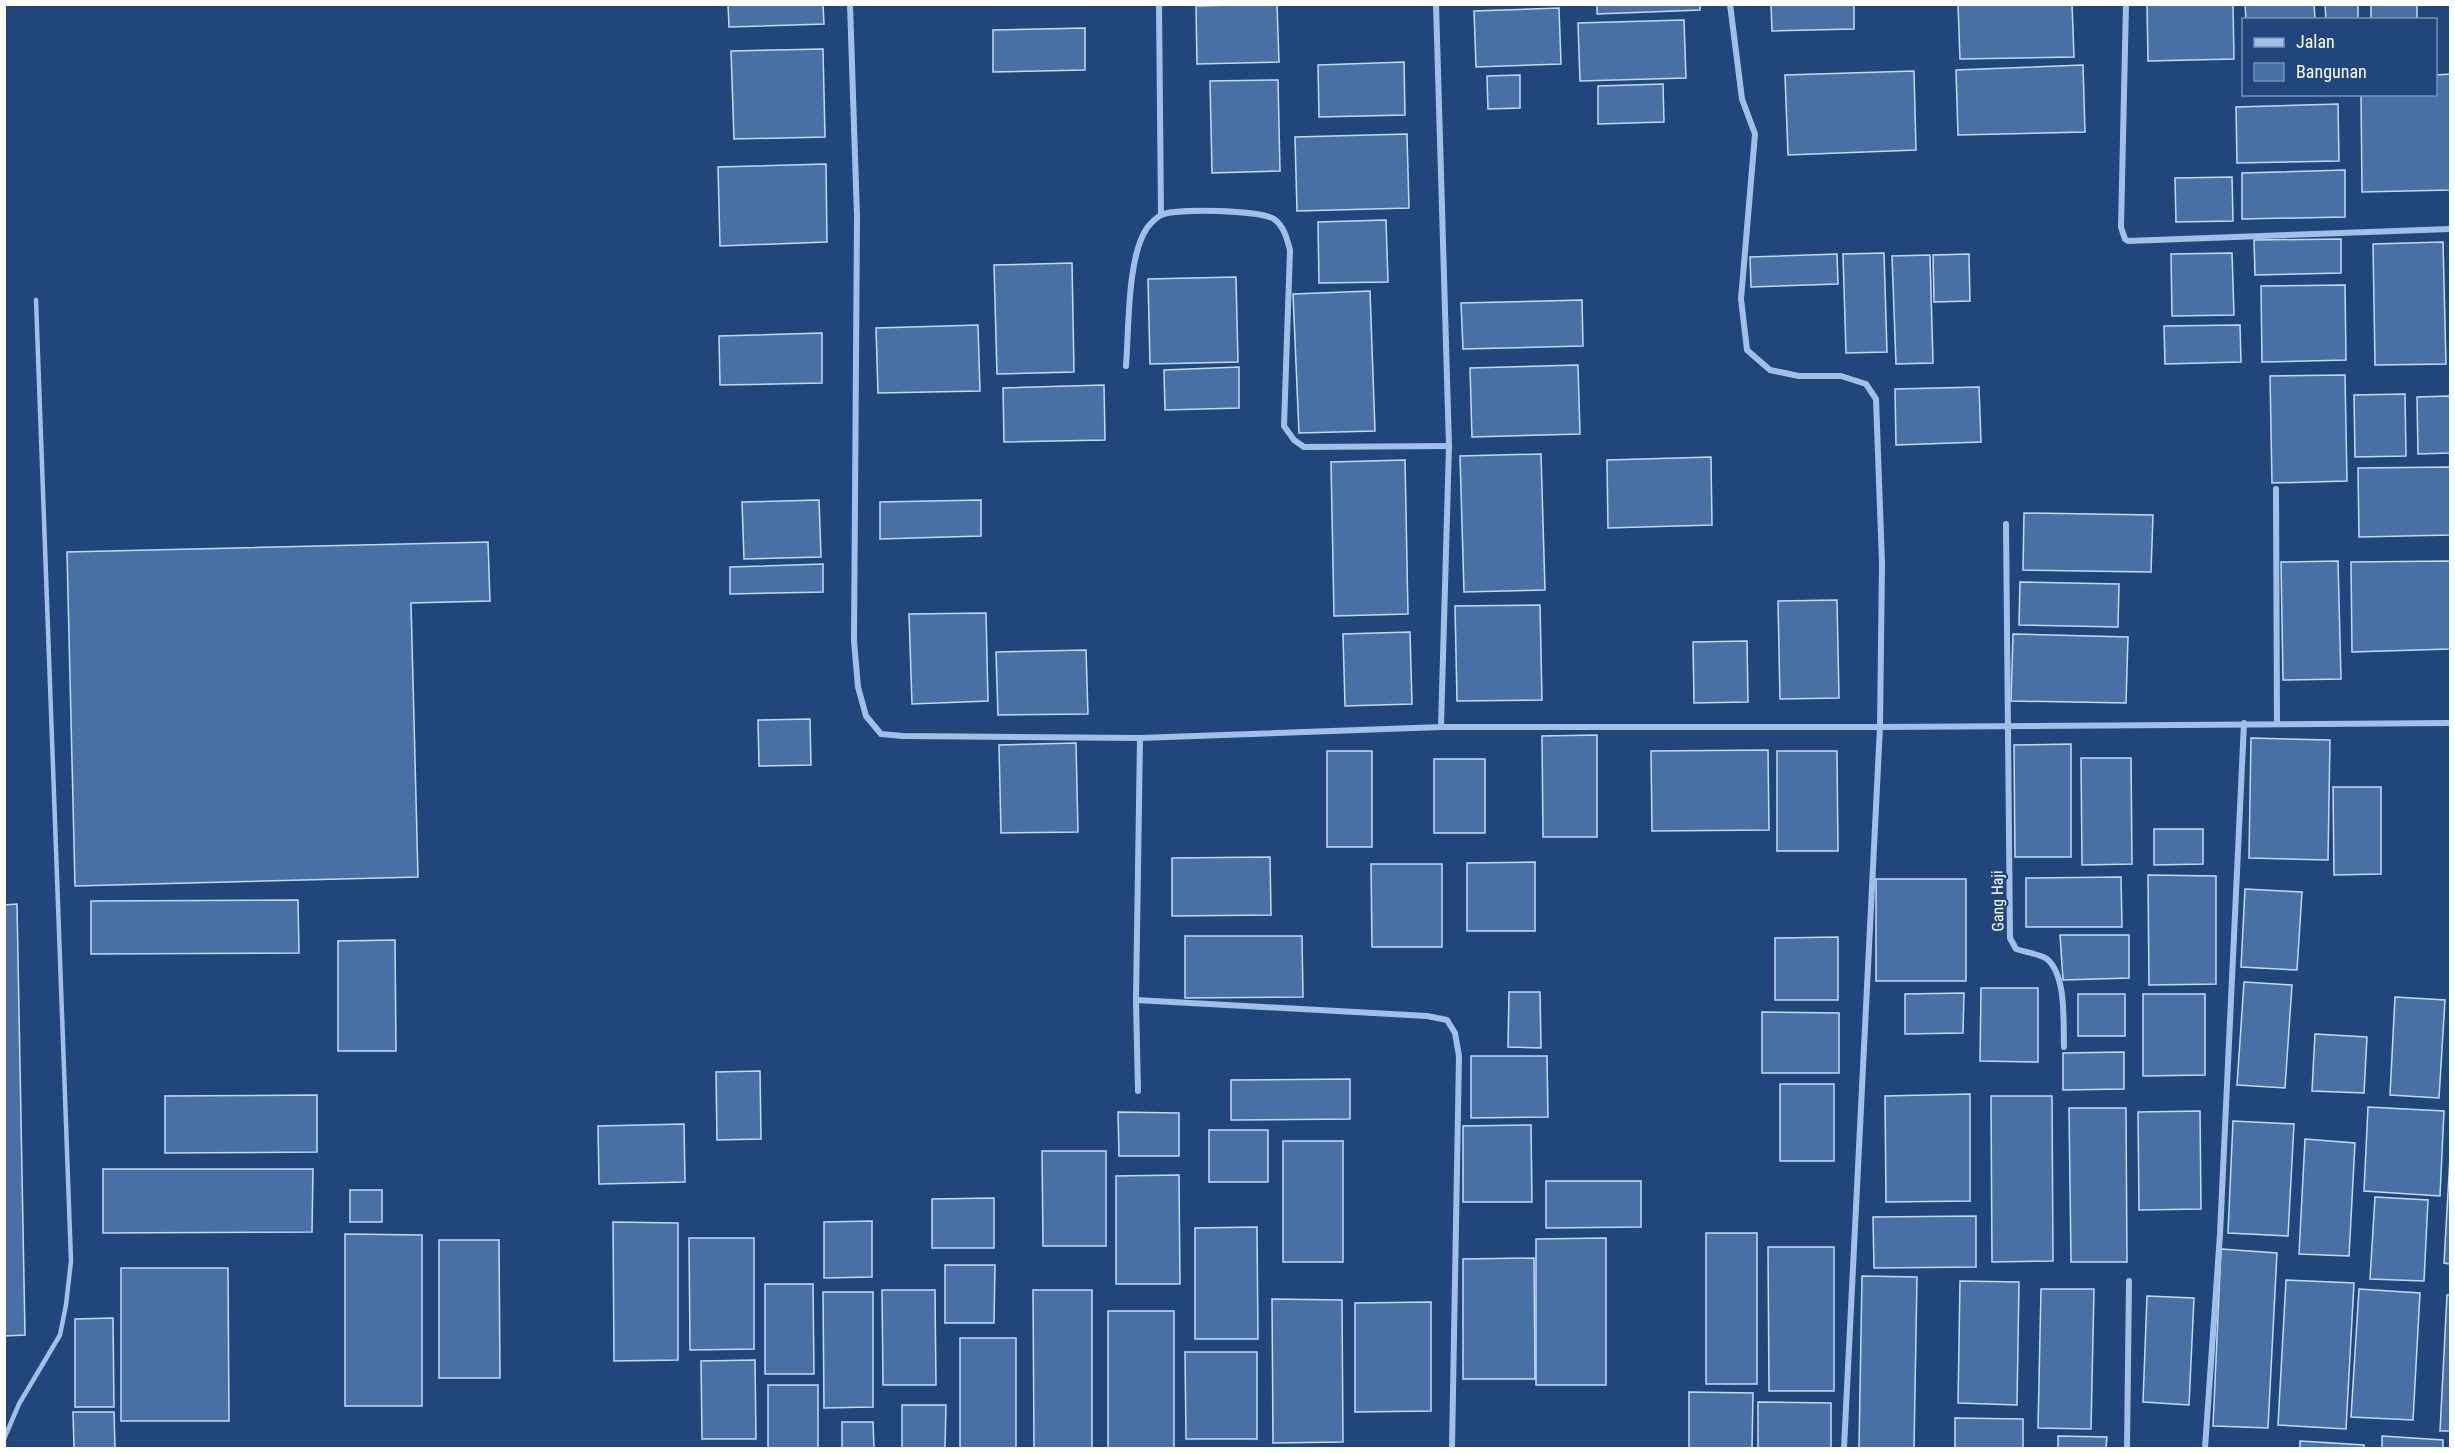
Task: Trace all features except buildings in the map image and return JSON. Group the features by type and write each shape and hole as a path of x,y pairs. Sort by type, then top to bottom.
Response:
{"street":[{"path":"850,4 857,217 854,641 858,687 866,716 881,734 1140,738 1441,727 2451,723"},
{"path":"1159,4 1161,215"},
{"path":"1436,4 1449,446 1441,727"},
{"path":"1730,4 1742,99 1755,134 1741,299 1747,350 1770,370 1799,376 1841,376 1866,384 1876,399 1882,563 1880,727 1844,1449"},
{"path":"2126,4 2121,227 2125,239 2128,241 2451,229"},
{"path":"1126,366 1134,259 1148,226 1161,215 1175,212 1240,211 1273,219 1286,233 1290,250 1284,426 1294,440 1304,447 1449,446"},
{"path":"2276,489 2277,724"},
{"name":"Gang Haji","path":"2006,524 2010,938 2016,949 2047,958 2057,972 2061,991 2064,1047"},
{"path":"2205,1449 2220,1234 2244,723"},
{"path":"1138,1091 1136,1000 1140,738"},
{"path":"1136,1000 1415,1015 1447,1020 1455,1033 1459,1056 1452,1449"},
{"path":"2127,1449 2128,1281"}],"lane":[{"path":"4,1439 19,1404 60,1335 71,1261 36,300"}]}
